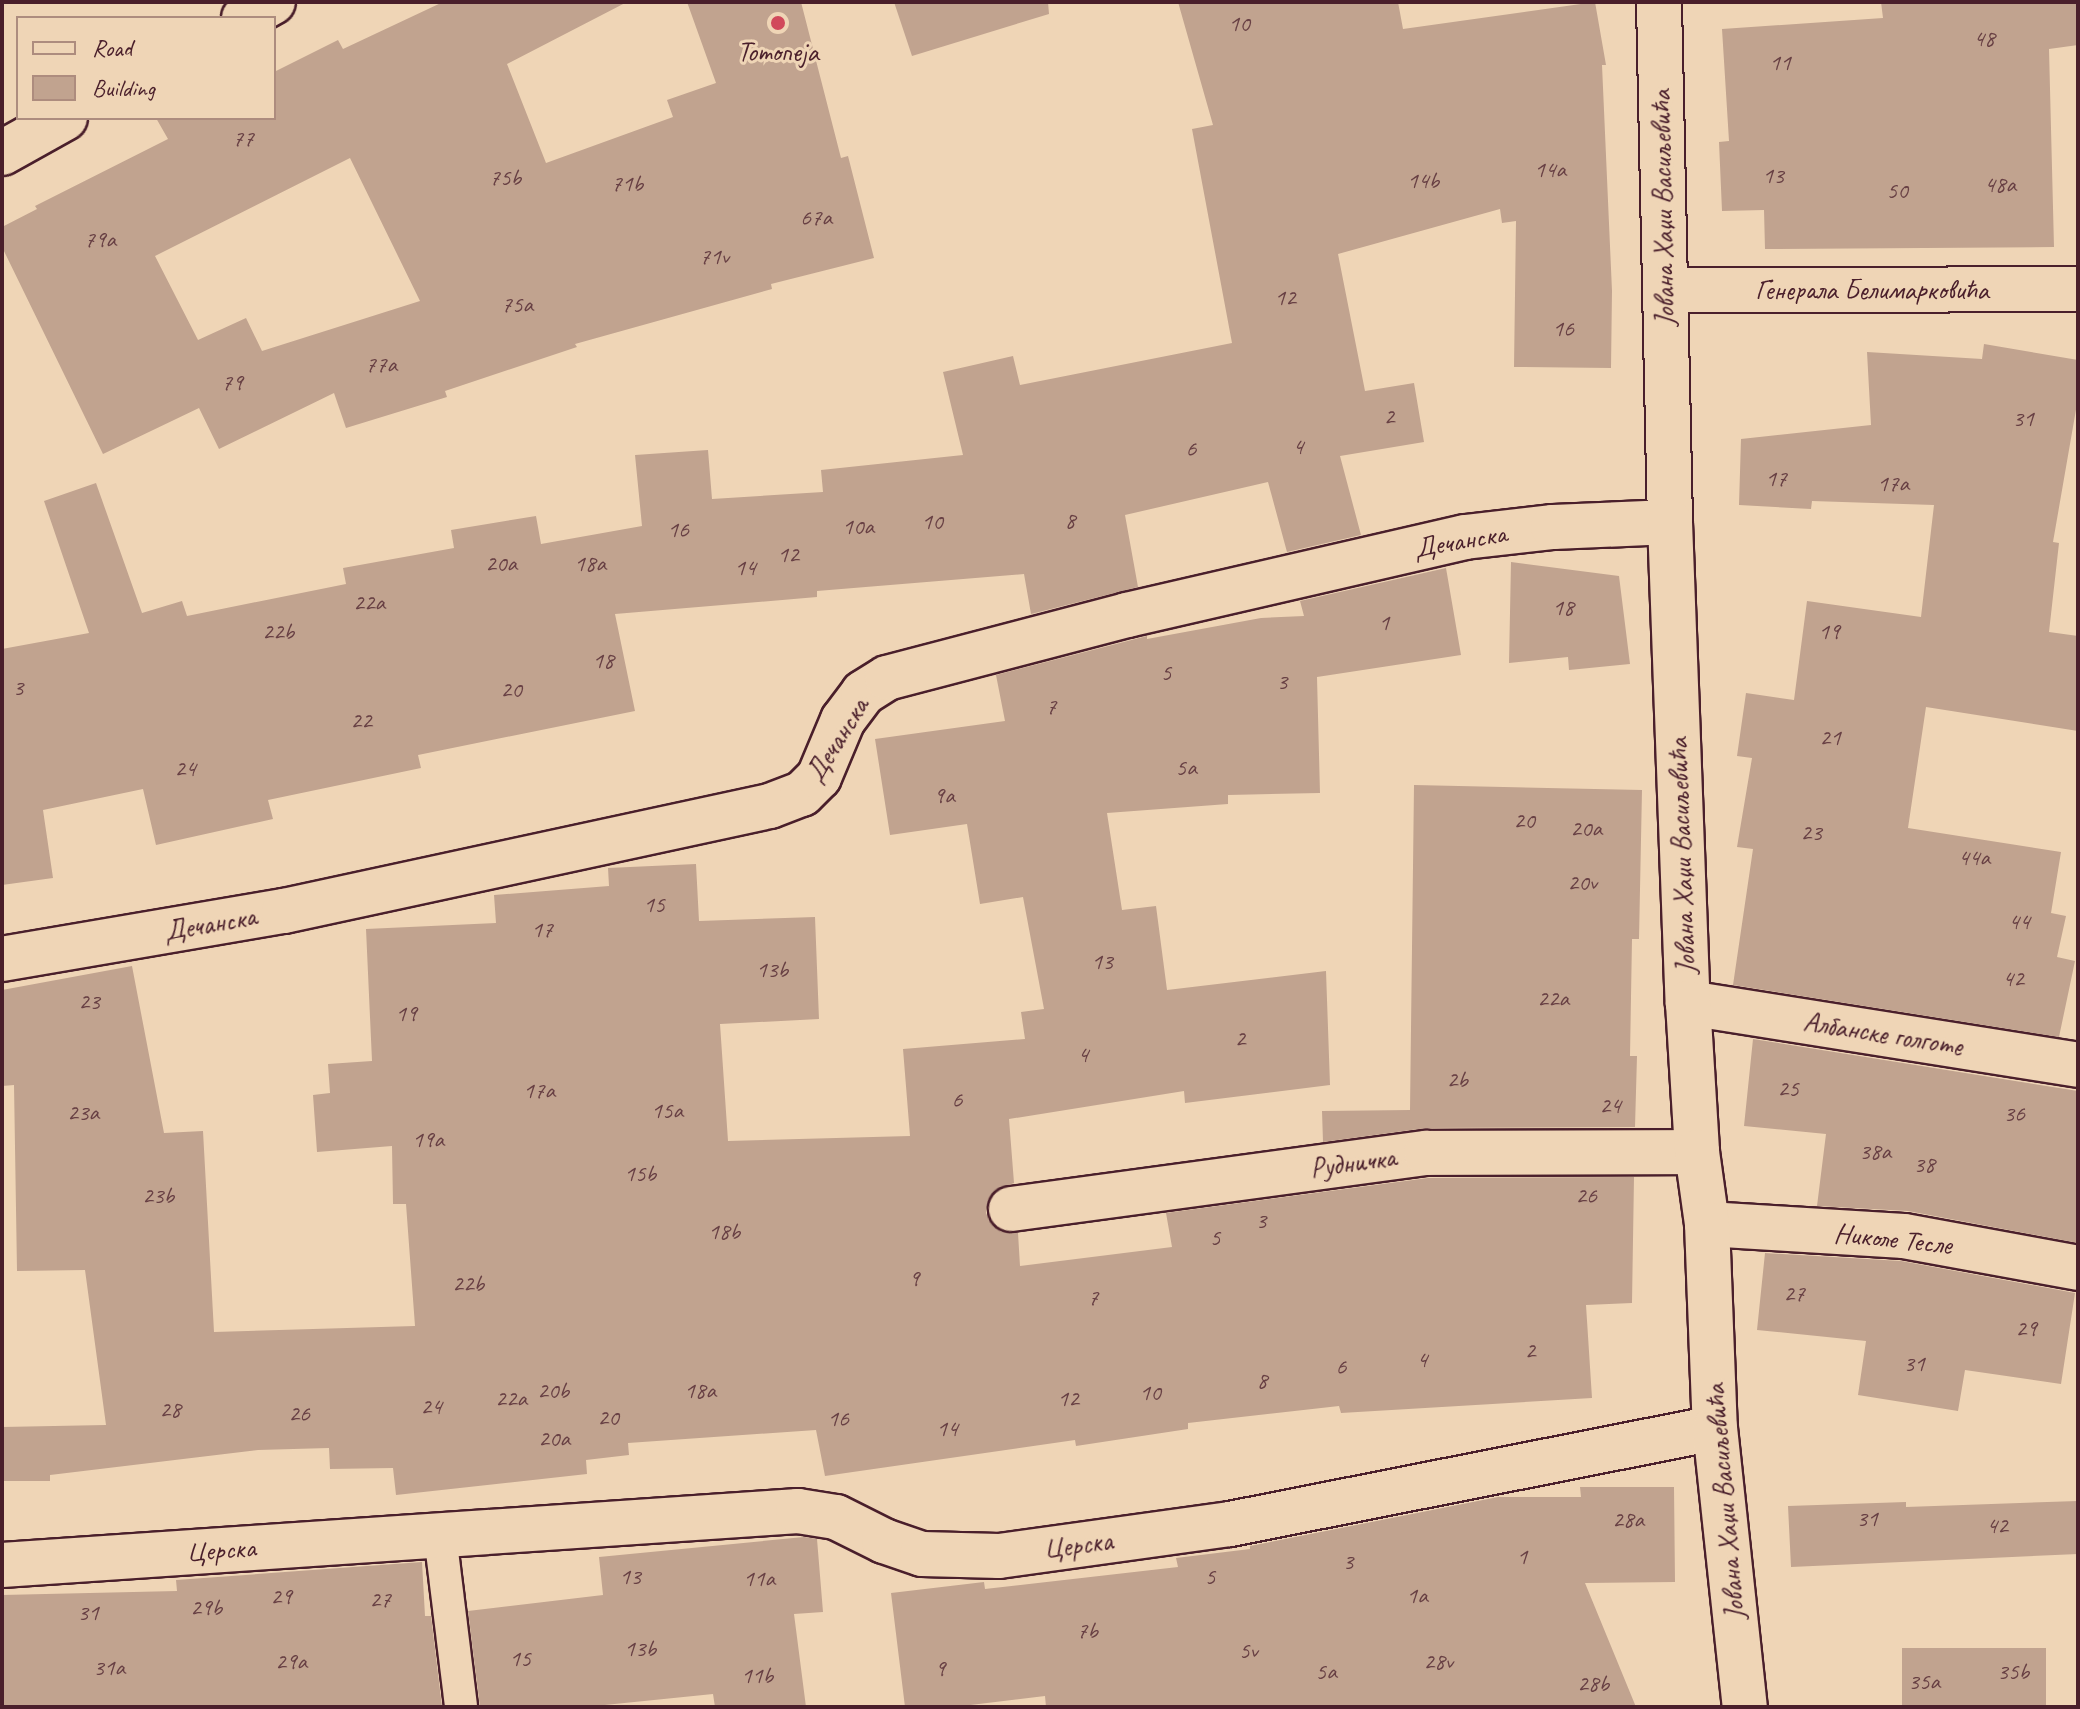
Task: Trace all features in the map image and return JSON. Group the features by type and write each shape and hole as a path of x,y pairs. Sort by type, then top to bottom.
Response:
{"street":[{"path":"248,16 273,2"},
{"name":"Јована Хаџи Васиљевића","path":"1659,2 1670,522 1688,1003 1697,1152 1707,1224 1715,1428 1745,1707"},
{"path":"2,153 61,120"},
{"name":"Генерала Белимарковића","path":"1665,290 2078,289"},
{"name":"Дечанска","path":"2,959 284,911 770,806 802,794 819,777 843,720 863,693 887,678 1127,615 1465,537 1553,527 1670,522"},
{"name":"Албанске голготе","path":"1688,1003 2078,1065"},
{"name":"Рудничка","path":"1011,1209 1426,1153 1697,1152"},
{"name":"Николе Тесле","path":"1707,1224 1904,1236 2078,1268"},
{"name":"Церска","path":"2,1565 798,1511 836,1517 884,1541 922,1554 999,1556 1230,1524 1715,1428"}],"lane":[{"path":"440,1535 461,1707"}],"building":[{"path":"443,2 627,2 507,64 546,163 673,117 667,100 716,83 687,2 801,2 841,158 848,156 874,258 771,284 772,289 575,344 577,347 445,391 447,397 346,428 334,393 219,449 199,408 103,454 2,247 2,227 37,209 35,206 168,139 157,120 276,120 276,71 338,40 343,49","holes":["350,158 420,301 262,351 246,318 198,340 155,256"]},
{"path":"894,2 1048,2 1049,14 912,56"},
{"path":"1178,2 1398,2 1403,29 1595,2 1606,65 1602,65 1612,291 1611,368 1514,367 1516,221 1502,223 1500,209 1338,254 1365,391 1414,383 1424,442 1340,456 1361,535 1287,552 1268,482 1125,515 1138,587 1031,614 1024,574 817,591 817,597 615,614 635,711 418,755 421,768 268,800 273,819 156,845 143,789 43,810 53,878 2,885 2,649 89,633 44,501 96,483 142,613 182,601 187,616 346,584 343,568 454,548 451,530 536,516 541,544 642,526 635,455 708,450 712,499 823,492 821,470 963,455 943,372 1013,356 1020,385 1232,343 1192,129 1213,125"},
{"path":"1881,2 2078,2 2078,45 2049,49 2054,247 1765,249 1764,210 1722,211 1719,142 1729,141 1722,29 1883,18"},
{"path":"1984,344 2078,360 2078,398 2053,542 2059,543 2049,632 2078,636 2078,731 1926,707 1908,828 2061,852 2051,913 2066,916 2057,957 2075,961 2059,1037 1733,985 1753,849 1737,847 1752,758 1737,756 1746,693 1794,700 1807,601 1921,617 1934,505 1812,501 1811,509 1739,505 1741,439 1871,425 1867,352 1982,359"},
{"path":"1511,562 1619,576 1630,664 1569,670 1568,657 1509,663"},
{"path":"1446,568 1461,655 1317,677 1320,793 1228,795 1228,804 1107,813 1122,910 1156,906 1167,990 1326,971 1330,1085 1185,1103 1184,1091 1009,1119 1014,1183 995,1190 988,1200 986,1213 991,1224 1001,1232 1018,1233 1020,1266 1172,1247 1166,1213 1428,1178 1634,1177 1632,1303 1586,1305 1592,1398 1341,1413 1339,1406 1188,1423 1188,1429 1076,1446 1075,1440 825,1476 816,1430 628,1443 629,1455 586,1460 587,1474 396,1495 393,1468 330,1469 329,1448 258,1450 50,1475 50,1481 2,1481 2,1427 106,1425 85,1270 17,1271 14,1085 2,1086 2,990 132,966 164,1133 203,1131 214,1332 415,1326 406,1204 393,1204 392,1146 317,1152 313,1095 330,1093 328,1064 372,1061 366,929 496,923 494,895 609,886 608,868 696,864 699,921 815,917 819,1019 720,1024 728,1141 910,1136 903,1049 1025,1039 1021,1012 1044,1009 1023,897 980,904 967,824 890,835 875,739 1005,721 996,675 1147,636 1147,639 1261,618 1304,616 1300,601"},
{"path":"1414,785 1642,790 1639,939 1632,939 1630,1056 1637,1056 1635,1127 1426,1128 1323,1142 1322,1111 1410,1110"},
{"path":"1753,1039 2078,1091 2078,1243 1908,1211 1817,1206 1826,1134 1744,1126"},
{"path":"1765,1253 1901,1261 2075,1293 2061,1384 1965,1370 1958,1411 1858,1395 1866,1341 1757,1330"},
{"path":"1580,1487 1674,1487 1675,1582 1585,1583 1636,1707 1046,1707 1045,1696 954,1707 905,1707 891,1593 984,1582 985,1589 1178,1567 1176,1558 1250,1549 1250,1546 1498,1497 1581,1497"},
{"path":"2078,1501 2078,1554 1791,1567 1788,1506 1906,1502 1906,1507"},
{"path":"804,1537 817,1539 823,1612 794,1614 806,1707 715,1707 713,1694 585,1707 480,1707 468,1611 603,1595 599,1557"},
{"path":"422,1562 425,1616 431,1616 442,1707 2,1707 2,1595 177,1591 176,1580"},
{"path":"1902,1648 2046,1648 2046,1707 1902,1707"}],"place":[{"name":"Тотопеја","path":"778,23"}]}
